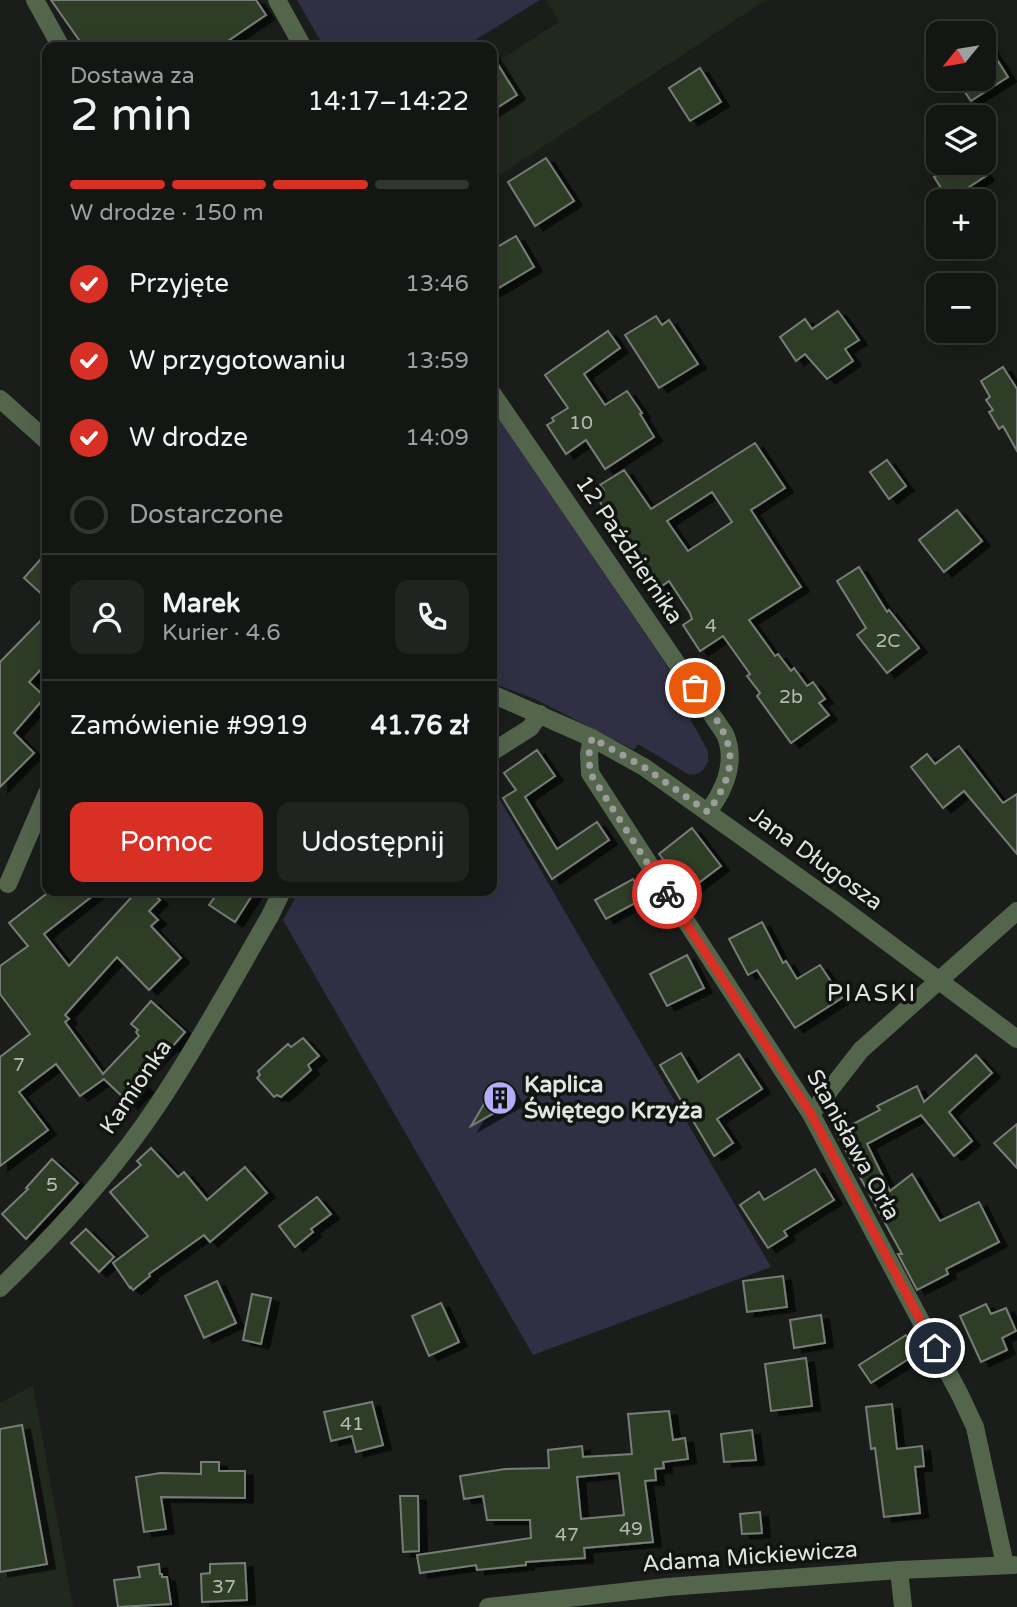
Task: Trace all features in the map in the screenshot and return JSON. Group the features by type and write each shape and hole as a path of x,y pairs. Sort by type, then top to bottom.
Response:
{"street":[{"path":"34,0 58,42"},
{"path":"277,0 300,42"},
{"path":"0,399 42,437"},
{"name":"12 Października","path":"497,400 725,734 732,756 730,768 723,789 708,812"},
{"path":"497,696 540,714 530,728 497,749"},
{"name":"Jana Długosza","path":"540,714 592,738 644,767 941,980 1017,1039"},
{"name":"Stanisława Orła","path":"592,738 590,773 811,1114 975,1427 1011,1565"},
{"path":"8,884 42,805"},
{"name":"Kamionka","path":"0,1288 58,1232 159,1104 280,896"},
{"path":"811,1114 861,1051 1017,911"},
{"name":"Adama Mickiewicza","path":"488,1607 667,1587 899,1570 1011,1565"},
{"path":"899,1570 903,1607"}],"shaded area":[{"path":"297,0 540,0 472,42 321,42"},
{"path":"546,0 766,0 497,177 497,62 559,22"},
{"path":"497,413 677,681 671,685 708,751 708,762 699,773 686,773 638,744 634,750 535,699 497,685"},
{"path":"497,795 771,1267 533,1355 283,920 296,896 497,896"},
{"path":"33,1386 73,1607 0,1607 0,1403"}],"building":[{"path":"51,0 256,0 266,15 226,42 80,42"},
{"path":"996,58 1008,77 996,85"},
{"path":"497,63 517,95 497,108"},
{"path":"700,68 721,102 690,121 669,88"},
{"path":"964,91 986,91 971,101"},
{"path":"546,158 574,201 535,226 508,182"},
{"path":"986,176 966,189 942,189 934,177"},
{"path":"516,236 534,267 497,289 497,247"},
{"path":"838,311 859,340 845,349 853,361 827,379 805,354 796,361 780,337 805,319 812,329"},
{"path":"656,316 662,325 669,320 698,364 659,388 625,335"},
{"path":"608,331 620,348 584,374 605,405 627,391 654,437 605,469 586,440 566,454 547,425 554,421 552,418 568,408 545,375"},
{"path":"1003,367 1017,389 1017,451 1003,426 999,429 989,412 993,410 986,400 990,397 981,381"},
{"path":"755,443 785,488 751,510 801,587 749,620 775,656 778,654 791,671 794,668 807,686 813,682 825,699 819,703 829,715 791,743 757,696 760,693 747,676 750,674 723,636 700,651 683,625 692,619 690,613 669,581 658,589 596,496 604,490 600,485 624,470 651,509","holes":["712,492 732,522 688,551 667,521"]},
{"path":"887,460 906,486 889,499 870,472"},
{"path":"957,510 982,541 944,572 919,540"},
{"path":"42,558 42,594 24,578"},
{"path":"859,567 887,612 889,610 919,648 887,673 857,635 866,628 837,581"},
{"path":"42,619 42,668 29,682 42,694 42,700 14,733 34,753 0,787 0,662"},
{"path":"959,746 1003,803 1017,794 1017,854 964,791 943,808 911,767 927,754 935,764"},
{"path":"537,750 555,776 525,797 557,849 597,822 609,840 552,879 503,798 516,790 504,773"},
{"path":"692,828 721,866 688,891 659,854"},
{"path":"633,879 644,898 606,919 595,900"},
{"path":"44,896 93,896 44,934 69,966 132,896 156,896 160,900 149,911 158,920 151,926 181,958 149,990 117,957 65,1015 69,1019 65,1022 103,1074 139,1036 136,1032 138,1030 131,1024 151,1001 185,1032 137,1080 145,1088 130,1104 104,1079 80,1096 56,1064 19,1092 48,1130 0,1166 0,1057 30,1034 0,994 0,966 28,946 9,923"},
{"path":"215,896 252,896 235,922 209,905"},
{"path":"762,922 783,963 786,961 797,979 820,965 842,998 795,1028 757,970 748,975 729,939"},
{"path":"687,955 704,988 667,1006 650,974"},
{"path":"303,1038 319,1056 308,1065 311,1070 281,1097 274,1097 257,1078 260,1075 258,1071 288,1044 291,1047"},
{"path":"681,1053 698,1082 739,1054 762,1089 717,1119 733,1143 714,1156 660,1065"},
{"path":"976,1055 992,1073 949,1112 972,1141 954,1156 921,1115 867,1144 890,1191 912,1174 940,1221 979,1202 999,1242 946,1269 948,1274 917,1290 898,1254 902,1254 836,1133 880,1110 877,1106 917,1086 924,1102"},
{"name":"Kaplica Świętego Krzyża","path":"506,1085 515,1101 471,1126 490,1094"},
{"path":"1017,1124 1017,1168 994,1143"},
{"path":"151,1148 178,1177 184,1172 207,1200 245,1167 267,1193 210,1242 204,1235 149,1274 150,1276 133,1290 113,1263 148,1236 110,1192 141,1165 137,1161"},
{"path":"52,1159 78,1183 26,1239 2,1214 28,1189 26,1188"},
{"path":"815,1169 834,1200 784,1231 787,1236 768,1248 740,1205 759,1192 764,1200"},
{"path":"317,1197 331,1214 311,1229 313,1232 295,1247 279,1226"},
{"path":"86,1229 114,1257 99,1272 71,1243"},
{"path":"783,1276 787,1307 747,1312 743,1281"},
{"path":"217,1281 236,1323 204,1338 185,1296"},
{"path":"252,1294 271,1298 261,1344 243,1340"},
{"path":"441,1303 459,1342 429,1356 412,1316"},
{"path":"986,1304 991,1314 1006,1308 1016,1331 1002,1338 1007,1350 981,1362 960,1316"},
{"path":"821,1315 825,1343 794,1348 790,1320"},
{"path":"906,1335 918,1353 871,1383 859,1365"},
{"path":"806,1358 812,1406 771,1411 765,1364"},
{"path":"372,1402 383,1445 356,1452 352,1436 331,1441 324,1412"},
{"path":"892,1404 897,1449 922,1446 924,1466 915,1467 920,1513 884,1517 875,1448 871,1449 866,1407"},
{"path":"669,1411 673,1440 685,1438 688,1459 663,1462 664,1468 655,1469 656,1480 645,1481 653,1542 584,1548 585,1558 526,1562 526,1565 477,1570 476,1565 420,1573 417,1555 531,1538 530,1520 487,1520 483,1496 464,1499 460,1476 505,1469 549,1468 548,1450 582,1446 583,1457 632,1454 628,1414","holes":["619,1473 624,1515 581,1519 577,1477"]},
{"path":"22,1425 47,1564 0,1572 0,1429"},
{"path":"752,1430 756,1460 724,1462 721,1434"},
{"path":"201,1462 219,1462 219,1471 245,1471 245,1498 161,1497 166,1529 144,1532 136,1477 160,1473 201,1474"},
{"path":"400,1496 418,1496 419,1551 403,1552"},
{"path":"760,1512 762,1533 742,1534 740,1514"},
{"path":"245,1563 247,1600 202,1602 201,1574 210,1573 210,1564"},
{"path":"159,1564 160,1574 167,1577 171,1604 118,1607 114,1580 140,1577 138,1567"}],"way so far":[{"path":"667,894 590,773 589,754 592,738 644,767 708,812 723,789 732,756 725,734 695,688"}],"place":[{"name":"Kaplica Świętego Krzyża","path":"500,1098"}],"district":[{"name":"PIASKI","path":"872,993"}],"route":[{"path":"667,894 811,1114 935,1348"}]}
